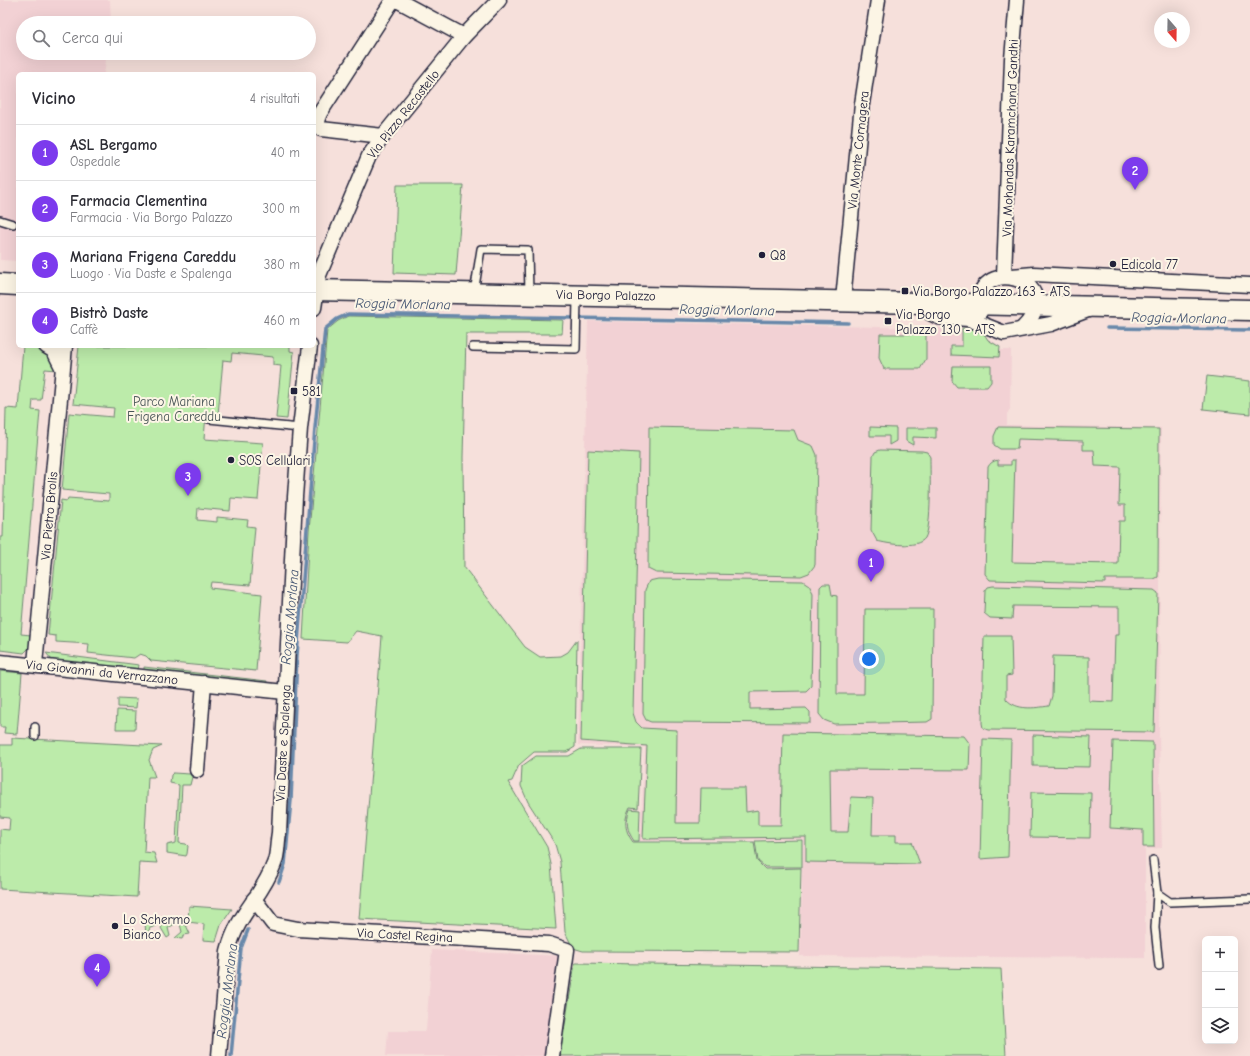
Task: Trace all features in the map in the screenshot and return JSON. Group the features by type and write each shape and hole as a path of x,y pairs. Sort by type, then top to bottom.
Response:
{"main road":[{"path":"0,284 16,284"},
{"name":"Via Borgo Palazzo","path":"316,296 474,293 529,294 577,299 843,300 1036,306 1250,310"}],"street":[{"path":"383,136 321,129 316,121 393,0"},
{"path":"397,0 464,36"},
{"name":"Via Pizzo Recastello","path":"316,282 318,269 369,156 383,136 464,36 499,0"},
{"name":"Via Monte Cornagera","path":"843,300 862,104 878,0"},
{"name":"Via Mohandas Karamchand Gandhi","path":"1008,276 1012,60 1017,0"},
{"path":"993,329 986,323 980,314 980,297 986,285 998,278 1008,276 1034,274 1250,285"},
{"path":"1008,276 1020,279 1028,284 1033,292 1036,306 1032,319 1022,329"},
{"name":"Via Borgo Palazzo","path":"923,303 930,313 938,317 969,319 993,329 1010,333 1022,329 1051,324 1097,307"},
{"path":"49,348 54,351 62,367"},
{"name":"Via Pietro Brolis","path":"35,664 65,348"},
{"name":"Via Daste e Spalenga","path":"220,1056 228,951 232,935 245,911 267,880 275,862 279,833 285,692 300,428 310,348"},
{"name":"Via Giovanni da Verrazzano","path":"0,662 35,664 285,692"},
{"path":"197,770 204,683"},
{"name":"Via Castel Regina","path":"254,899 273,924 298,929 550,944 568,950 552,1056"}],"lane":[{"path":"0,220 13,224"},
{"path":"474,293 481,249 528,250 529,294"},
{"path":"473,347 576,349 577,299"},
{"path":"209,419 300,428"},
{"path":"35,727 35,736"},
{"path":"1153,860 1157,893 1155,928 1159,966"},
{"path":"1157,893 1162,898 1170,902 1250,900"}],"shaded area":[{"path":"0,0 110,0 111,16 16,16 16,60 106,60 104,72 16,72 16,261 0,260"},
{"path":"588,321 981,329 985,337 997,344 1000,347 1000,350 1011,350 1010,409 1007,414 1007,425 1161,428 1159,735 1162,848 1145,849 1145,958 800,956 803,839 640,841 645,747 578,745"},
{"path":"432,950 562,956 544,1056 386,1056 388,1031 426,1031"}],"green space":[{"path":"397,185 463,185 456,275 394,273"},
{"path":"348,316 563,320 562,334 466,334 463,457 464,567 525,647 540,657 561,656 568,652 577,640 575,747 567,752 534,752 519,765 512,781 508,782 547,847 551,864 556,929 359,919 382,636 356,631 347,642 303,639 309,531 327,330 338,321"},
{"path":"962,328 981,329 988,340 1000,347 999,357 951,355 951,346 962,346"},
{"path":"880,334 926,334 926,359 920,369 884,369 879,358"},
{"path":"23,348 38,348 48,354 57,370 45,369 41,400 33,400 32,410 40,411 21,634 31,635 30,647 24,653 0,650 0,537 3,537 6,408 18,409"},
{"name":"Parco Mariana Frigena Careddu","path":"79,348 290,348 290,351 294,352 287,419 276,418 281,366 273,365 273,357 232,353 231,361 223,360 218,415 206,414 204,439 263,443 258,500 231,498 230,511 198,508 197,520 217,522 217,517 248,520 247,526 255,527 250,585 211,582 210,588 262,594 256,671 151,661 146,656 140,654 134,658 88,653 89,644 56,642 56,636 48,635 61,500 67,501 68,498 109,501 109,494 62,490 69,413 113,417 114,408 73,404"},
{"path":"953,366 991,366 991,382 987,387 957,387 952,381"},
{"path":"1207,376 1250,381 1250,414 1203,409"},
{"path":"649,427 794,430 798,440 813,446 817,455 815,565 809,573 801,576 656,573 648,569"},
{"path":"870,427 896,428 896,441 889,445 889,436 870,436"},
{"path":"998,427 1159,429 1158,577 1154,579 1105,579 1105,583 990,580 985,574 988,467 995,461 998,460 998,465 1011,465 1011,460 1015,460 1012,562 1118,564 1119,521 1125,521 1125,505 1119,505 1120,467 1095,466 1094,450 1083,450 1083,441 1018,439 1017,449 1000,449 994,445 994,436"},
{"path":"906,428 936,428 936,438 913,437 913,445 906,441"},
{"path":"588,450 639,453 633,713 636,722 642,728 677,730 676,823 700,823 701,788 745,788 746,812 758,810 758,825 781,825 783,733 964,736 970,744 969,770 830,769 831,832 848,832 851,797 873,798 872,835 896,835 896,842 912,842 920,864 806,862 806,837 643,839 647,746 581,741"},
{"path":"880,450 922,451 927,452 930,457 929,523 925,538 916,544 902,545 877,541 871,530 873,456 875,452"},
{"path":"658,579 803,581 809,585 813,593 811,686 806,691 750,692 750,709 806,708 810,712 810,723 651,722 646,720 643,714 645,590 649,581"},
{"path":"823,584 830,584 832,595 837,596 837,694 864,694 865,609 933,609 932,719 927,722 834,724 824,720 819,714 820,587"},
{"path":"988,587 1154,590 1158,593 1154,732 988,730 983,728 984,636 1011,636 1012,675 1006,676 1006,699 1010,703 1020,707 1032,708 1049,706 1052,696 1053,656 1089,657 1089,701 1113,702 1115,635 1119,635 1119,607 1013,606 1012,619 990,618 984,613 985,591"},
{"path":"46,653 139,665 138,670 52,660"},
{"path":"144,667 267,681 266,684 144,671"},
{"path":"0,671 22,673 17,734 4,733 5,727 0,727"},
{"path":"118,698 137,699 136,708 118,707"},
{"path":"117,710 136,711 135,729 116,729"},
{"path":"1033,735 1091,737 1090,767 1033,766"},
{"path":"12,738 162,746 153,750 149,760 155,777 148,777 144,852 154,853 157,863 139,862 137,897 0,889 0,829 9,830 10,818 0,817 0,745 12,745"},
{"path":"983,739 1011,740 1008,857 980,859"},
{"path":"1113,741 1153,742 1154,847 1143,847 1143,830 1110,828"},
{"path":"581,749 641,749 638,808 630,807 626,817 628,834 633,842 754,842 757,861 765,869 801,868 799,952 583,951 573,948 565,932 560,862 555,844 528,802 521,786 522,766 536,756 569,756"},
{"path":"173,773 190,774 192,777 190,785 182,785 179,843 186,844 188,846 186,856 167,853 167,845 176,843 179,785 170,783 171,775"},
{"path":"1031,792 1091,793 1090,838 1030,837"},
{"path":"630,809 640,810 639,841 634,841 628,830 627,822"},
{"path":"802,840 802,867 765,867 758,861 755,841"},
{"path":"189,906 232,909 221,925 216,941 203,940 204,924 188,922"},
{"path":"145,922 158,923 157,926 150,928 146,937"},
{"path":"164,923 175,924 168,928 170,936 167,938 161,928"},
{"path":"180,924 186,925 190,934 184,935 182,939 175,938 182,932"},
{"path":"575,963 1001,969 1006,1056 560,1056"}],"waterway":[{"name":"Roggia Morlana","path":"279,882 285,864 291,800 297,655 315,428 325,329 337,319 348,314 848,323"},
{"name":"Roggia Morlana","path":"1107,328 1250,330"},
{"name":"Roggia Morlana","path":"231,1056 241,948 248,930"}],"place":[{"name":"Farmacia Clementina","path":"1135,190"},
{"name":"Q8","path":"762,255"},
{"name":"Edicola 77","path":"1113,264"},
{"name":"Via Borgo Palazzo 163 - ATS","path":"905,291"},
{"name":"Via Borgo Palazzo 130 - ATS","path":"888,321"},
{"name":"581","path":"294,391"},
{"name":"SOS Cellulari","path":"231,460"},
{"name":"Mariana Frigena Careddu","path":"188,496"},
{"name":"ASL Bergamo","path":"871,582"},
{"name":"Lo Schermo Bianco","path":"115,926"},
{"name":"Bistrò Daste","path":"97,987"}]}
